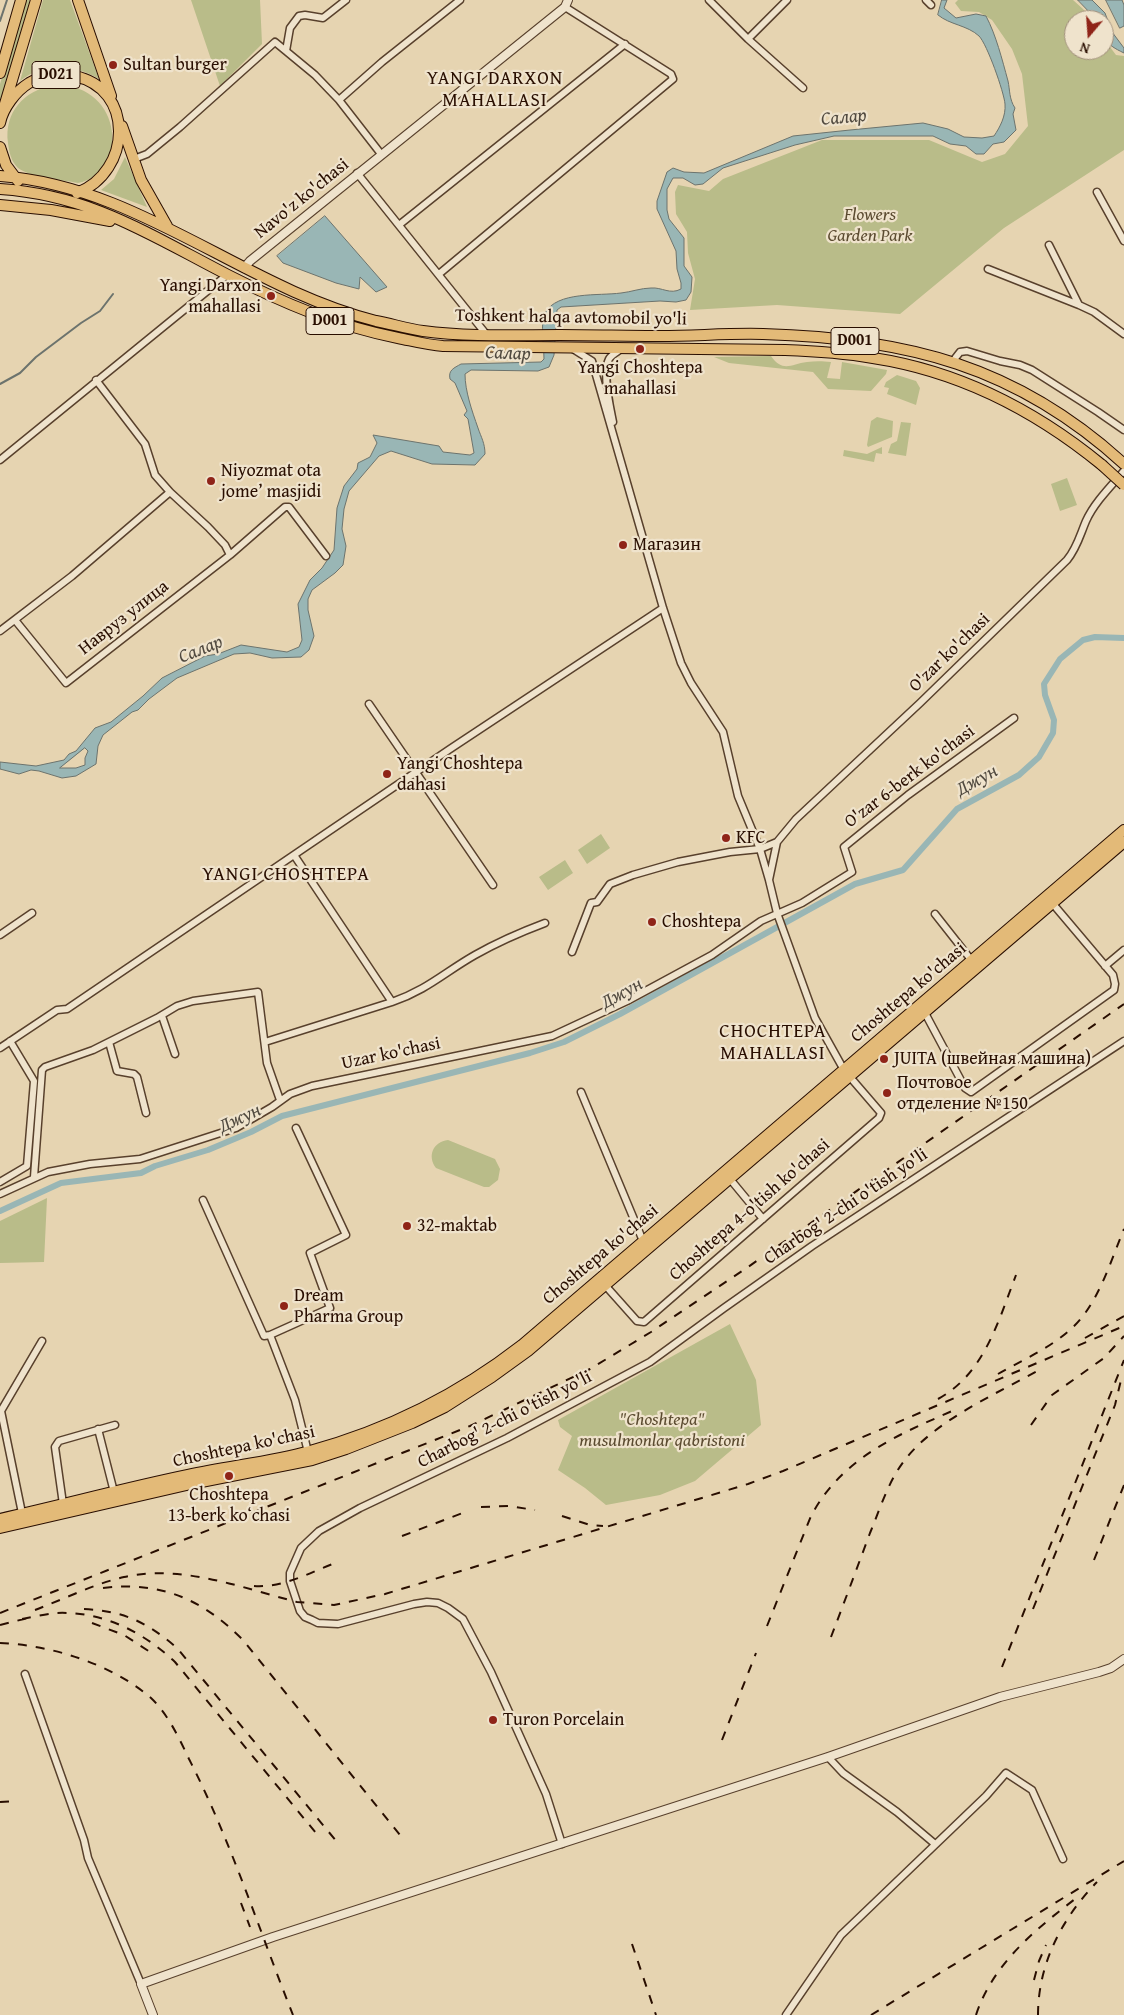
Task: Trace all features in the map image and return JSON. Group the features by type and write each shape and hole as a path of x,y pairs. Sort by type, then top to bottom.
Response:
{"main road":[{"path":"0,73 21,0"},
{"name":"D021","path":"0,120 36,0"},
{"name":"D021","path":"78,0 142,180 167,227"},
{"name":"D021","path":"0,120 14,98 26,86 41,78 57,75 78,77 94,83 107,94 115,108 119,134 115,156 102,177 81,191 59,197"},
{"path":"0,147 6,165 30,192"},
{"name":"D001","path":"0,176 15,177"},
{"name":"Toshkent halqa avtomobil yo'li","path":"15,177 81,191 124,206 300,295 338,310 420,330 444,333 528,335 786,335 885,345 926,353 988,375 1039,401 1085,431 1124,464"},
{"name":"D001","path":"0,189 30,192"},
{"name":"Toshkent halqa avtomobil yo'li","path":"30,192 59,197 108,214 149,233 227,275 293,306 333,322 418,344 443,346 785,350 831,352 903,364 951,378 1003,399 1025,411 1077,444 1124,485"},
{"path":"0,205 77,214 108,220 149,233"},
{"path":"443,346 444,333"},
{"path":"785,350 786,335"},
{"name":"Choshtepa ko'chasi","path":"847,1073 925,1013 1053,904 1124,830"},
{"name":"Choshtepa ko'chasi","path":"0,1528 191,1484 312,1460 395,1430 445,1407 489,1374 643,1241 777,1133 972,961 1099,858 1124,842"},
{"name":"Choshtepa ko'chasi","path":"0,1519 188,1475 308,1452 341,1442 406,1416 437,1401 528,1351 604,1284 730,1179 777,1133"}],"street":[{"path":"286,52 290,28 299,16 323,18 346,0"},
{"path":"339,100 382,62 460,0"},
{"path":"709,0 748,39 803,88"},
{"path":"748,39 787,0"},
{"path":"926,0 931,6"},
{"name":"Navo'z ko'chasi","path":"244,268 357,173 567,3 673,76 671,81 439,274"},
{"path":"134,159 147,154 180,128 275,42 315,75 339,100 381,154"},
{"path":"399,225 625,44"},
{"path":"357,173 486,334"},
{"path":"1097,192 1124,241"},
{"path":"1049,245 1079,305"},
{"path":"988,269 1079,305 1107,321 1124,334"},
{"path":"0,460 227,275"},
{"path":"570,347 592,361 663,608 685,673 723,732 738,796 760,849 785,938 815,1018 847,1073"},
{"path":"619,453 607,393 607,366 609,358 622,348"},
{"path":"953,361 960,352 967,350 1000,361 1020,365 1070,393 1124,430"},
{"path":"96,380 145,444 155,475 170,492 208,527 225,545 230,554"},
{"name":"O'zar ko'chasi","path":"777,842 796,819 920,703 1067,560 1078,543 1086,520 1104,494 1124,471"},
{"path":"0,631 72,576 170,492"},
{"name":"Навруз улица","path":"15,620 66,683 230,554 285,507 289,507 326,556"},
{"path":"0,1048 57,1010 67,1009 415,773 663,608"},
{"path":"369,704 493,885"},
{"name":"O'zar 6-berk ko'chasi","path":"778,916 852,872 844,847 908,795 1014,718"},
{"path":"572,952 591,903 597,902 610,884 678,862 730,852 760,849 777,842"},
{"path":"769,880 777,842"},
{"path":"294,855 392,1002"},
{"path":"925,1013 965,1088 971,1092 1114,990 1113,976 1053,904"},
{"path":"0,935 32,913"},
{"path":"935,914 972,961"},
{"name":"Uzar ko'chasi","path":"0,1194 48,1172 90,1164 140,1159 236,1128 290,1094 312,1086 552,1036 627,1001 712,954 761,921 778,916"},
{"path":"265,1042 392,1002 426,988 474,956 511,936 545,923"},
{"path":"1105,966 1124,950"},
{"path":"34,1177 42,1070 45,1067 110,1042 162,1016 177,1006 193,1001 258,992 267,1063 280,1100"},
{"path":"162,1016 176,1054"},
{"path":"0,1182 27,1166 34,1081 10,1041"},
{"name":"Charbog' 2-chi o'tish yo'li","path":"562,1844 546,1794 491,1672 463,1619 438,1603 427,1602 338,1624 318,1623 305,1617 300,1611 290,1581 290,1573 301,1548 319,1531 360,1508 507,1438 650,1362 812,1246 1124,1041"},
{"path":"110,1042 117,1071 137,1076 146,1113"},
{"name":"Choshtepa 4-o'tish ko'chasi","path":"604,1284 637,1321 642,1323 763,1219 880,1116 879,1111 847,1073"},
{"path":"581,1092 643,1241"},
{"path":"203,1200 264,1336 330,1308 310,1254 346,1235 296,1128"},
{"path":"730,1179 763,1219"},
{"path":"270,1335 295,1400 308,1452"},
{"path":"22,1513 1,1410 42,1341"},
{"path":"63,1504 55,1447 58,1440 115,1425"},
{"path":"98,1429 114,1492"},
{"path":"141,1984 348,1912 828,1757 1000,1697 1099,1672 1111,1668 1124,1659"},
{"path":"25,1674 84,1840 88,1858 153,2015"},
{"path":"828,1757 843,1773 936,1844"},
{"path":"786,2015 841,1935 986,1796 1006,1773 1032,1790 1063,1859"}],"green space":[{"path":"24,0 30,0 0,103 0,84"},
{"path":"43,0 70,0 99,79 79,70 59,67 39,71 20,81"},
{"path":"191,0 260,0 262,44 220,86"},
{"name":"Flowers Garden Park","path":"958,0 1073,0 1084,10 1064,10 1064,60 1114,60 1114,52 1116,55 1124,56 1124,150 1004,228 900,314 777,305 690,310 695,279 688,253 687,232 676,214 675,192 678,185 709,191 723,179 822,140 929,140 982,162 1005,154 1028,126 1022,74 1012,49 992,20 979,12 961,11 955,3"},
{"path":"53,85 77,88 94,98 106,112 112,129 112,147 106,163 95,176 78,183 38,176 23,171 18,168 10,153 8,143 9,122 18,105 33,92"},
{"path":"125,157 147,207 101,190 114,179"},
{"path":"771,356 783,366 819,361 831,362 827,378 840,379 842,362 887,370 886,374 871,391 828,389 813,372 729,363 714,357"},
{"path":"897,375 916,381 920,388 916,405 887,394 889,388 884,387 886,382"},
{"path":"877,417 893,421 892,437 868,447 871,421"},
{"path":"901,422 911,423 906,456 888,453 891,444 897,441"},
{"path":"882,447 882,454 876,453 874,462 843,456 844,450 867,454"},
{"path":"1067,478 1077,505 1060,511 1051,484"},
{"path":"601,834 610,848 587,864 578,850"},
{"path":"565,860 573,873 548,890 539,877"},
{"path":"448,1140 495,1159 500,1169 498,1180 489,1187 484,1187 436,1168 432,1159 433,1150 443,1141"},
{"path":"47,1198 44,1262 0,1263 0,1221"},
{"name":"\"Choshtepa\" musulmonlar qabristoni","path":"730,1324 756,1380 761,1425 695,1481 660,1495 606,1505 558,1470 572,1436 560,1427 558,1420"}],"water":[{"name":"Салар","path":"942,0 947,0 944,8 956,18 976,14 986,16 993,31 1015,108 1013,114 1016,130 1004,142 993,144 984,154 976,154 966,146 950,144 933,136 834,136 795,145 723,168 703,184 695,185 683,178 673,178 667,189 667,210 669,219 684,238 684,266 692,277 691,292 686,300 561,307 557,310 554,355 549,367 538,371 471,370 465,374 469,401 484,443 485,454 475,465 432,464 391,451 379,456 349,491 344,509 342,529 346,546 343,565 312,590 308,599 308,610 314,636 309,650 301,657 272,658 250,653 234,654 177,678 149,699 138,710 132,712 103,735 98,746 96,764 76,776 62,778 39,771 31,770 19,774 0,769 0,762 36,766 64,760 69,754 76,751 95,728 111,722 162,678 205,656 218,654 241,645 287,652 299,647 302,640 298,604 310,580 322,568 334,550 337,508 344,486 357,469 358,463 370,457 377,443 373,435 439,446 443,452 470,455 474,453 468,419 464,415 467,411 455,383 450,379 450,373 454,368 461,364 541,362 544,359 542,328 545,313 559,301 579,296 621,293 647,288 670,291 681,289 676,251 657,209 657,201 667,172 673,168 684,172 704,173 793,136 850,130 923,123 948,129 964,137 982,138 994,136 1004,117 1005,104 986,48 979,36 974,32 938,15","holes":["85,748 88,751 85,765 76,768 60,768"]},
{"path":"1078,0 1092,0 1102,10 1087,10"},
{"path":"1106,0 1122,0 1124,5 1124,26 1120,28 1114,16 1114,10 1111,10"},
{"path":"1114,35 1124,48 1124,53 1114,48"},
{"path":"325,216 387,287 376,292 360,277 359,289 336,283 283,263 277,256"}],"waterway":[{"path":"0,21 7,0"},
{"path":"0,384 20,373 36,357 100,311 113,294"},
{"name":"Джун","path":"0,1211 61,1183 141,1173 155,1166 208,1150 251,1132 282,1116 530,1053 564,1042 620,1014 855,884 903,870 957,809 1019,775 1039,757 1053,733 1054,720 1045,695 1044,684 1060,659 1083,640 1095,637 1124,638"}],"railway":[{"path":"0,1613 470,1426 590,1369 651,1332 748,1267 1124,1004"},
{"path":"998,1374 1055,1342 1075,1326 1090,1306 1101,1285 1124,1229"},
{"path":"938,1399 967,1376 978,1361 996,1328 1016,1275"},
{"path":"1085,1338 1124,1316"},
{"path":"35,1610 102,1584 124,1577 146,1574 168,1573 212,1579 297,1602 334,1605 385,1594 748,1484 783,1471 1124,1326"},
{"path":"1031,1425 1052,1395 1104,1358 1124,1336"},
{"path":"1002,1667 1124,1360"},
{"path":"831,1637 885,1496 893,1478 904,1461 932,1433 949,1421 1039,1370"},
{"path":"1033,1609 1115,1405 1121,1380"},
{"path":"767,1626 811,1516 824,1495 839,1477 875,1449 915,1427 959,1408"},
{"path":"1094,1560 1124,1485"},
{"path":"481,1507 508,1506 535,1510"},
{"path":"402,1536 468,1511"},
{"path":"562,1516 590,1525 603,1526"},
{"path":"254,1586 275,1585 286,1582 335,1563"},
{"path":"103,1588 144,1587 179,1596 196,1604 228,1626 243,1640 404,1840"},
{"path":"84,1609 123,1615 155,1631 177,1648 337,1842"},
{"path":"22,1619 56,1613 89,1615 120,1625 149,1641 175,1662 316,1833"},
{"path":"0,1625 28,1618"},
{"path":"92,1623 124,1635 150,1652"},
{"path":"0,1643 60,1652 100,1666 135,1686 151,1698 163,1711 181,1743 218,1822 293,2015"},
{"path":"722,1740 756,1653"},
{"path":"0,1802 15,1801"},
{"path":"871,2015 1124,1861"},
{"path":"1038,2015 1042,1978 1054,1943 1073,1911 1097,1882"},
{"path":"976,2015 993,1979 1005,1963 1032,1934 1079,1896"},
{"path":"241,1903 250,1927"},
{"path":"632,1944 656,2015"},
{"path":"1034,1980 1046,1945"}],"place":[{"name":"Sultan burger","path":"113,65"},
{"name":"Yangi Darxon mahallasi","path":"271,296"},
{"name":"Yangi Choshtepa mahallasi","path":"640,349"},
{"name":"Niyozmat ota jome’ masjidi","path":"211,481"},
{"name":"Магазин","path":"623,545"},
{"name":"Yangi Choshtepa dahasi","path":"387,774"},
{"name":"KFC","path":"726,838"},
{"name":"Choshtepa","path":"652,922"},
{"name":"JUITA (швейная машина)","path":"884,1059"},
{"name":"Почтовое отделение №150","path":"887,1093"},
{"name":"32-maktab","path":"407,1226"},
{"name":"Dream Pharma Group","path":"284,1306"},
{"name":"Choshtepa 13-berk koʻchasi","path":"229,1476"},
{"name":"Turon Porcelain","path":"493,1720"}],"district":[{"name":"YANGI DARXON MAHALLASI","path":"495,90"},
{"name":"YANGI CHOSHTEPA","path":"286,875"},
{"name":"CHOCHTEPA MAHALLASI","path":"773,1043"}]}
